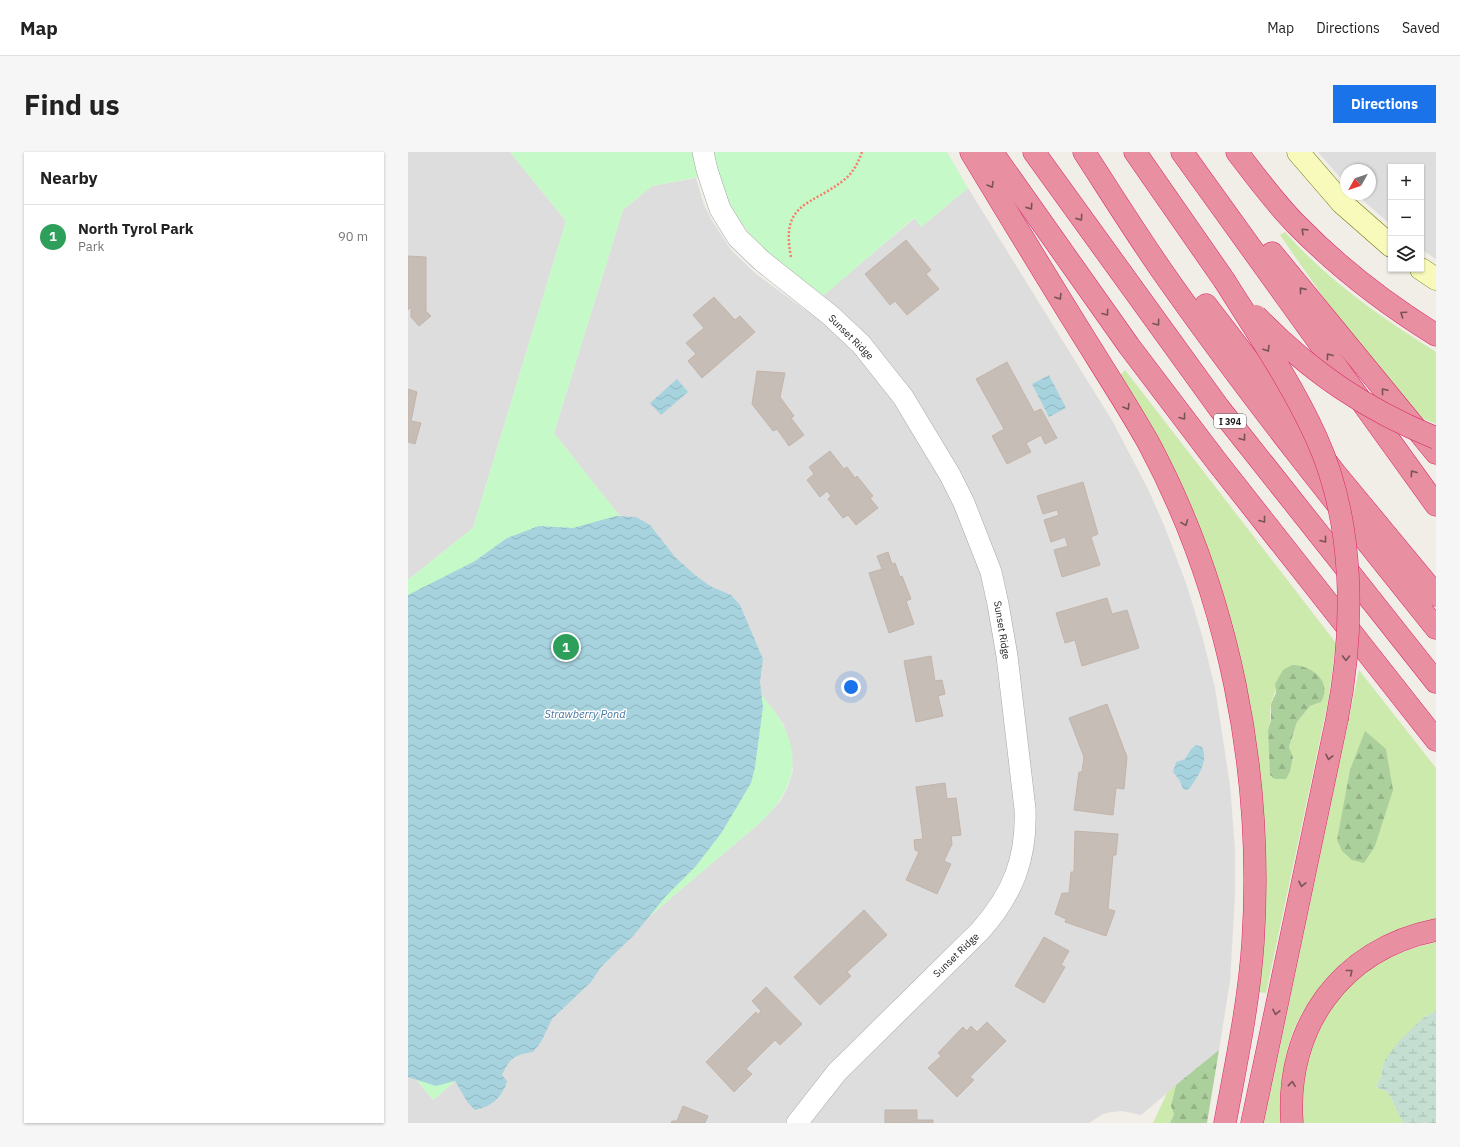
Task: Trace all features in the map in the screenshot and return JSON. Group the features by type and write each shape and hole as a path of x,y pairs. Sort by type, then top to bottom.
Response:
{"highway":[{"path":"971,152 1148,442 1194,544 1218,616 1235,686 1245,745 1250,781 1255,877 1251,969 1244,1020 1225,1123"},
{"path":"992,152 1129,346 1222,468 1436,740"},
{"name":"I 394","path":"1034,152 1219,408 1436,682"},
{"path":"1084,152 1162,270 1212,341 1277,427 1436,628"},
{"path":"1092,152 1274,395 1335,473 1436,595"},
{"path":"1135,152 1224,280 1275,362 1316,437 1333,488 1344,535 1348,566 1349,594 1346,666 1337,719 1252,1123"},
{"path":"1182,152 1436,505"},
{"path":"1190,152 1436,453"},
{"path":"1237,152 1277,202 1326,253 1384,301 1436,336"},
{"path":"1224,280 1241,300 1284,344 1340,389 1389,417 1436,438"},
{"path":"1292,1123 1291,1094 1299,1047 1317,1010 1331,990 1347,974 1380,951 1400,940 1436,930"}],"street":[{"name":"Sunset Ridge","path":"703,152 720,209 729,224 748,249 830,315 856,339 903,397 950,475 992,572 1007,656 1025,810 1026,832 1015,876 997,911 980,931 837,1072 797,1123"},
{"path":"1298,152 1342,203 1388,243"},
{"path":"1424,271 1436,279"}],"path":[{"path":"795,287 787,237 794,216 806,202 845,180 855,167 862,152"}],"shaded area":[{"path":"408,152 510,152 566,221 473,528 408,580"},
{"path":"1318,152 1436,152 1436,259 1424,251 1424,164 1388,164 1388,222 1363,200 1376,200 1376,164 1340,164 1340,177"},
{"path":"696,178 704,205 711,219 731,250 755,273 805,310 915,218 921,227 968,188 1113,422 1148,489 1164,525 1186,583 1202,635 1215,688 1230,785 1235,850 1235,894 1230,981 1219,1050 1141,1115 1122,1111 1111,1112 1103,1114 1089,1123 408,1123 408,1069 433,1100 762,821 781,800 789,784 793,770 784,725 554,433 623,210 652,186"}],"green space":[{"name":"Strawberry Pond","path":"510,152 947,152 968,188 921,227 914,218 823,296 778,261 748,232 736,216 730,204 719,173 652,186 623,210 554,433 776,713 785,728 790,743 792,770 782,796 762,821 433,1100 408,1069 408,580 473,528 566,221"},
{"path":"1285,232 1337,283 1396,326 1436,352 1436,424 1416,416 1393,389 1326,301 1280,235"},
{"path":"1125,370 1336,643 1328,702 1266,993 1258,992 1245,692 1119,376","holes":["1275,684 1321,702 1310,706 1297,722 1289,747 1293,757 1290,772 1286,779 1268,730 1270,723 1270,707 1275,692"]},
{"path":"1292,665 1307,668 1313,671 1322,682 1324,695 1321,702 1310,706 1297,722 1289,747 1293,757 1290,772 1286,779 1275,779 1270,775 1268,730 1271,720 1271,704 1276,693 1275,684 1283,670"},
{"path":"1359,670 1436,768 1436,919 1399,929 1373,941 1313,998 1303,1011 1290,1041 1283,1074 1281,1123 1264,1123"},
{"path":"1365,731 1386,749 1393,790 1375,846 1364,863 1352,860 1342,851 1337,840 1350,770"},
{"path":"1436,942 1436,1011 1423,1018 1383,1063 1382,1074 1376,1087 1388,1092 1403,1123 1303,1123 1301,1103 1303,1083 1308,1062 1324,1021 1336,1002 1349,986 1380,962 1408,950"},
{"path":"1436,1011 1436,1123 1403,1123 1388,1092 1376,1087 1382,1074 1383,1063 1398,1042 1423,1018"},
{"path":"1219,1050 1207,1123 1170,1123 1174,1114 1171,1106 1176,1085"},
{"path":"1176,1085 1171,1106 1174,1113 1170,1123 1153,1123 1167,1093"}],"water":[{"path":"1049,375 1066,408 1049,417 1032,384"},
{"path":"677,379 688,392 661,415 650,403"},
{"name":"Strawberry Pond","path":"616,516 636,517 650,525 675,557 695,575 710,586 731,595 740,605 763,659 760,682 763,707 755,767 751,783 722,832 696,866 666,896 634,935 601,967 591,982 552,1019 541,1042 533,1052 517,1056 508,1064 502,1075 507,1081 505,1087 503,1092 496,1100 481,1109 475,1110 468,1103 455,1081 436,1086 408,1077 408,595 475,561 507,538 539,526 573,528"},
{"path":"1196,745 1202,747 1204,752 1202,768 1190,788 1186,790 1183,789 1180,781 1173,772 1176,762 1185,759 1191,749"}],"building":[{"path":"906,240 931,270 926,274 939,289 907,315 895,301 890,305 865,274"},
{"path":"408,256 426,257 426,311 431,316 419,326 411,317 411,307 408,310"},
{"path":"714,297 735,320 740,316 755,332 702,378 688,361 696,354 686,343 704,328 693,315"},
{"path":"1007,362 1034,412 1041,409 1057,438 1045,444 1041,435 1026,443 1031,452 1007,464 992,436 1004,429 976,379"},
{"path":"757,371 785,373 780,397 794,416 791,418 804,435 789,446 777,429 773,431 752,404"},
{"path":"408,389 417,392 411,421 421,423 415,444 408,442"},
{"path":"830,451 844,469 847,467 855,478 857,476 873,496 870,498 878,508 856,525 848,515 843,518 828,499 831,496 827,491 820,497 807,480 814,474 809,467"},
{"path":"1083,482 1098,534 1091,537 1100,565 1062,577 1054,550 1068,546 1065,537 1051,542 1044,520 1059,515 1057,510 1043,514 1037,496"},
{"path":"888,552 892,564 895,563 900,577 902,576 911,599 906,601 914,624 889,633 869,573 882,569 877,556"},
{"path":"1107,598 1112,614 1127,610 1139,648 1082,666 1075,640 1065,643 1056,613"},
{"path":"931,656 935,681 942,680 945,694 938,696 943,716 916,722 904,661"},
{"path":"1107,704 1127,757 1124,789 1116,788 1113,815 1074,810 1079,772 1082,772 1084,757 1069,718"},
{"path":"945,783 947,799 956,798 961,835 951,836 952,844 944,861 951,864 937,894 906,880 919,852 915,850 914,840 923,839 916,787"},
{"path":"1075,831 1118,834 1116,855 1113,855 1108,909 1115,911 1106,936 1065,922 1066,919 1055,914 1062,893 1069,893 1071,872 1074,872"},
{"path":"864,910 887,935 847,972 851,976 820,1005 794,977"},
{"path":"1044,937 1069,951 1061,965 1065,967 1044,1003 1015,986"},
{"path":"766,987 802,1024 780,1045 775,1040 746,1069 752,1074 734,1092 706,1062 756,1012 758,1015 761,1011 752,1001"},
{"path":"987,1022 1006,1041 970,1077 974,1080 957,1097 928,1068 941,1056 938,1053 963,1027 967,1031 971,1026 977,1032"},
{"path":"683,1106 708,1116 705,1123 671,1123 672,1121 677,1121"},
{"path":"885,1110 917,1110 917,1120 933,1120 933,1123 885,1123"}],"place":[{"name":"North Tyrol Park","path":"566,647"}]}
